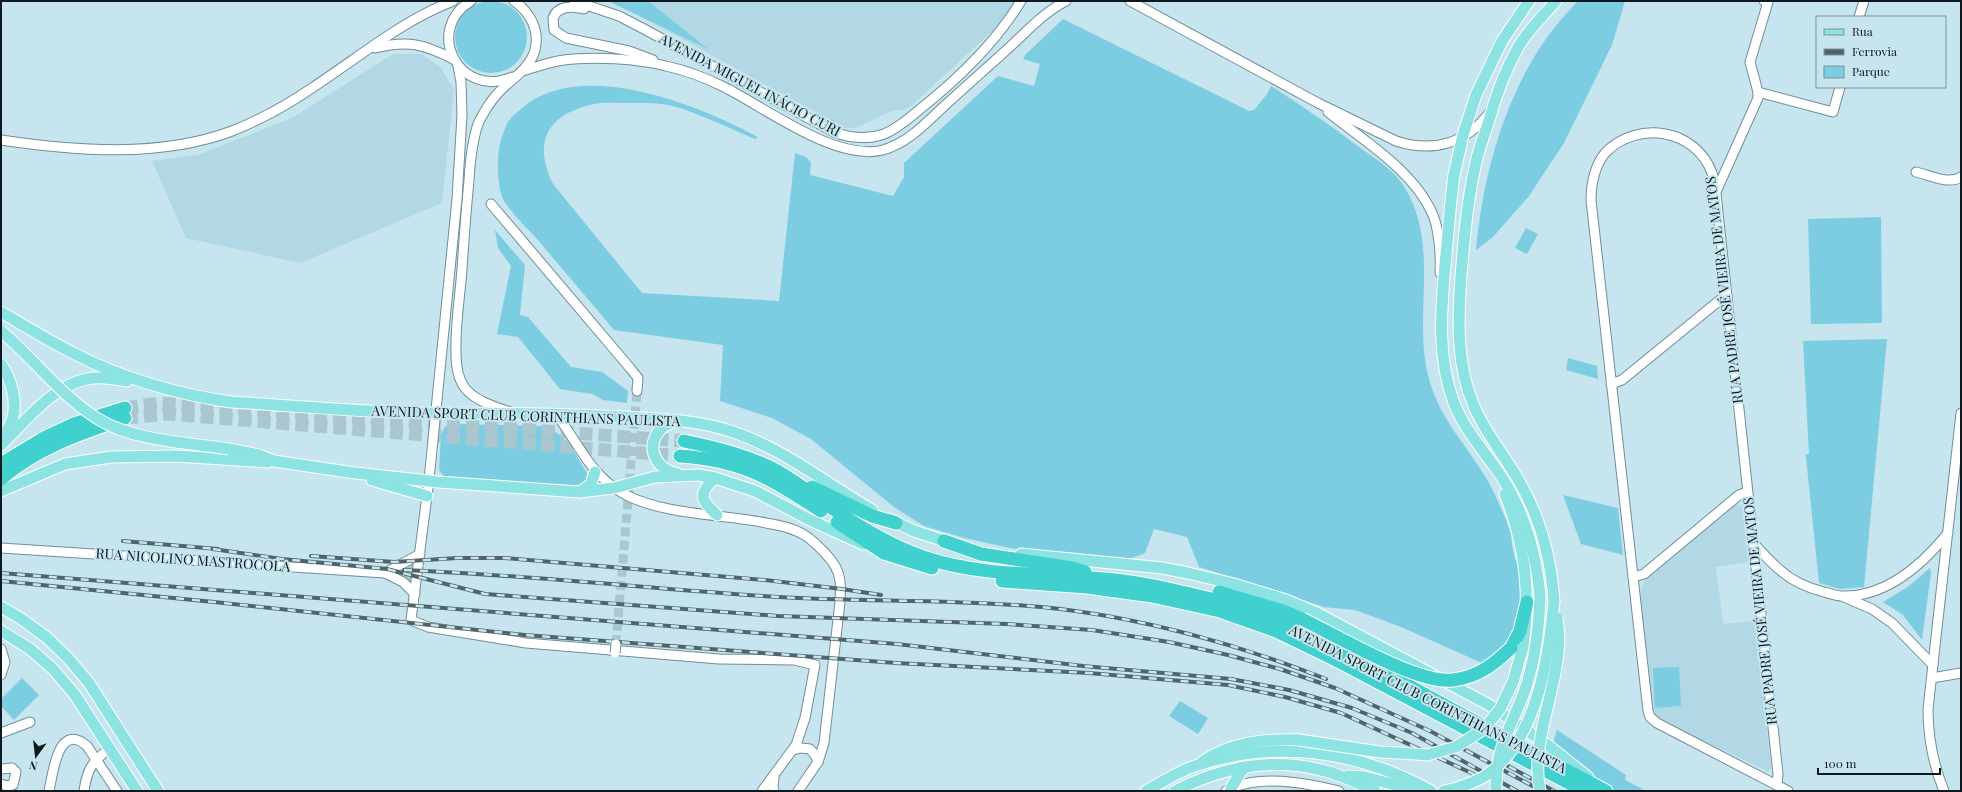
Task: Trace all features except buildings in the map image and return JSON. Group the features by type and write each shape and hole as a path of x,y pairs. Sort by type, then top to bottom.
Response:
{"highway":[{"path":"1,464 44,438 74,424 125,413 76,434 36,455 10,471 1,479"},
{"name":"AVENIDA SPORT CLUB CORINTHIANS PAULISTA","path":"684,441 743,456 782,474 843,516 880,538 934,560 979,570 1108,579 1138,583 1223,602 1271,619 1318,640 1606,791"},
{"name":"AVENIDA SPORT CLUB CORINTHIANS PAULISTA","path":"680,456 715,459 765,476 884,553 921,566 974,578 1133,592 1197,605 1274,630 1327,656 1584,791"},
{"path":"782,474 872,516 896,523"},
{"path":"944,541 981,554 1072,568 1108,579"},
{"path":"1138,583 1165,584 1211,590 1283,610 1399,667 1423,677 1442,681 1460,679 1480,672 1492,666 1517,648 1527,602"}],"main road":[{"path":"1496,791 1496,771 1500,752 1508,727 1522,698 1535,653 1538,635 1540,596 1534,554 1529,534 1520,511 1491,462 1468,430 1454,404 1448,385 1441,347 1443,250 1454,175 1468,116 1484,76 1502,41 1529,1"},
{"path":"1540,791 1537,777 1538,759 1551,698 1559,636 1549,566 1537,518 1512,468 1474,406 1465,381 1460,352 1460,295 1466,210 1475,165 1492,110 1503,78 1519,46 1535,24 1556,1"},
{"name":"AVENIDA SPORT CLUB CORINTHIANS PAULISTA","path":"1,312 76,355 161,387 206,398 231,402 436,413 556,414 677,420 710,425 737,433 763,444 857,502 896,523 944,541 1025,555 1162,568 1234,584 1286,600 1323,616 1492,706 1549,746 1606,791"},
{"name":"AVENIDA SPORT CLUB CORINTHIANS PAULISTA","path":"1,331 71,399 99,420 129,432 229,449 259,455 274,461"},
{"path":"1,364 11,385 14,401 13,418 1,440"},
{"path":"1,445 50,398 61,389 74,382 88,378 105,377 161,387"},
{"path":"677,420 664,426 659,431 652,450 661,466 673,473 681,475"},
{"name":"AVENIDA SPORT CLUB CORINTHIANS PAULISTA","path":"1,491 65,464 111,457 168,456 249,462 274,461 355,473 579,492 614,488 655,477 681,475 715,478 755,491 810,520 884,553"},
{"path":"1491,462 1508,504 1522,550 1527,602"},
{"path":"579,492 590,484 595,472"},
{"path":"355,473 427,496"},
{"path":"715,478 704,490 703,495 707,506 717,515"},
{"path":"1444,791 1472,782 1488,774 1504,759 1520,734 1536,699 1544,675 1554,601"},
{"path":"1,607 46,636 68,658 89,683 158,791"},
{"path":"1,630 30,649 53,669 75,695 137,791"},
{"path":"1146,791 1198,765 1216,752 1248,743 1276,740 1299,740 1380,752 1427,755 1456,747 1484,729 1500,709 1513,682 1517,648"},
{"path":"1198,765 1253,753 1277,750 1299,751 1331,756 1376,766 1406,778 1431,791"},
{"path":"1176,791 1218,773 1260,765 1298,766 1320,769 1378,787 1419,791"},
{"path":"1229,789 1244,767"},
{"path":"1176,791 1189,791"}],"street":[{"path":"1,140 75,147 142,148 186,143 232,131 270,114 313,88 368,49 432,9 453,1"},
{"path":"471,1 464,5 454,16 449,30 449,44 456,63 462,98 457,198 429,480 411,620 428,628 526,643 719,659 794,660 815,664 805,718 793,750 762,791"},
{"path":"511,413 484,402 464,388 457,366 456,354 464,236 474,140 479,123 486,108 497,94 530,62 535,51 536,38 534,26 529,15 514,1"},
{"name":"AVENIDA MIGUEL INÁCIO CURI","path":"574,1 619,16 834,132 850,138 862,138 885,134 908,119 977,59 1003,30 1021,1"},
{"name":"AVENIDA MIGUEL INÁCIO CURI","path":"456,63 468,75 480,81 493,83 505,81 548,63 585,59 636,61 667,66 723,87 839,148 868,151 882,150 898,144 920,129 1030,28 1051,10 1066,1"},
{"path":"1120,1 1147,10"},
{"path":"1130,1 1318,103 1396,141 1409,145 1424,147 1451,142 1470,131 1484,120 1492,110"},
{"path":"1535,24 1548,1"},
{"path":"1859,16 1864,1"},
{"path":"1716,193 1758,98 1758,92 1750,62 1766,2"},
{"path":"619,16 580,8 566,7 555,13 552,24 554,30 566,38 629,51 667,66"},
{"path":"368,49 395,43 409,43 427,47 456,63"},
{"path":"1758,92 1833,112 1840,88"},
{"path":"1318,103 1414,184 1426,200 1433,214 1443,250"},
{"name":"RUA PADRE JOSÉ VIEIRA DE MATOS","path":"1651,132 1665,133 1683,139 1697,150 1712,173 1716,193 1752,542 1778,774 1777,785 1657,723 1650,717 1648,711 1591,200 1591,188 1597,167 1606,153 1626,138 1651,132"},
{"path":"1916,172 1946,180 1955,180 1961,177"},
{"path":"491,204 638,378 637,391"},
{"path":"1611,384 1622,380 1726,295"},
{"path":"1944,791 1937,775 1929,736 1928,708 1948,533 1958,474 1961,413"},
{"path":"556,414 595,472 614,488 639,500 676,510 717,515 780,526 805,535 827,555 838,574 840,581 839,610 824,743 818,762 798,791"},
{"path":"1633,577 1644,574 1738,495 1747,492"},
{"path":"1841,596 1869,592 1893,584 1932,552 1948,533"},
{"path":"1752,542 1780,570 1794,580 1814,589 1841,596 1872,609 1896,627 1933,665"},
{"name":"RUA NICOLINO MASTROCOLA","path":"1,548 385,573 403,582 415,594"},
{"name":"RUA NICOLINO MASTROCOLA","path":"385,573 420,554"},
{"path":"1869,592 1872,609"},
{"path":"1,649 5,662 1,675"},
{"path":"1932,678 1961,674"},
{"path":"1,733 30,722"},
{"path":"49,791 60,749 64,742 74,739 81,740 96,758 117,791"},
{"path":"84,791 88,770 96,758 110,748"},
{"path":"793,750 801,748 810,749 816,755 818,762"},
{"path":"1,769 12,768 16,772 12,785 7,786 1,784"},
{"path":"774,777 774,791"},
{"path":"1229,789 1255,782 1277,781 1300,783 1339,791"},
{"path":"1277,781 1277,791"},
{"path":"1777,785 1788,791"}],"shaded area":[{"path":"608,1 1015,1 1000,24 910,107 903,110 891,111 856,128 845,128 627,9"},
{"path":"393,54 422,54 441,68 454,90 442,203 300,263 186,238 152,161 198,155 292,118"},
{"path":"1736,504 1742,507 1749,562 1716,567 1723,624 1755,621 1771,764 1770,771 1767,771 1662,721 1652,710 1640,600 1642,586 1645,580 1655,571"}],"green space":[{"path":"491,1 505,4 517,11 524,23 527,37 524,51 517,63 505,70 491,73 477,70 465,63 458,51 455,37 458,23 465,11 477,4"},
{"path":"608,1 648,1 708,49"},
{"path":"1578,1 1625,1 1612,45 1564,143 1529,196 1492,238 1476,250 1479,221 1491,162 1510,105 1537,52 1554,28"},
{"path":"1063,19 1249,111 1254,110 1267,94 1271,86 1378,160 1396,176 1405,188 1415,210 1421,233 1424,256 1423,328 1424,352 1428,375 1433,391 1446,419 1481,469 1498,500 1510,531 1515,558 1523,574 1525,583 1526,589 1524,602 1517,627 1503,649 1488,661 1482,663 1401,627 1355,610 1324,607 1199,567 1187,537 1154,529 1145,553 1127,560 1015,549 964,538 924,526 894,507 811,439 772,418 720,401 723,345 614,330 538,240 520,221 501,195 498,178 498,158 501,141 508,121 522,108 547,93 575,87 607,86 640,91 673,100 705,112 758,137 755,139 714,121 673,106 649,103 598,103 578,109 555,122 548,132 545,142 544,155 547,169 553,184 642,293 779,301 795,153 806,157 811,162 810,175 893,196 904,177 904,163 998,76 1034,86 1040,64 1023,59 1026,54"},
{"path":"1881,217 1882,323 1811,324 1808,219"},
{"path":"1526,228 1538,234 1527,254 1515,248"},
{"path":"495,230 525,265 520,315 528,317 571,367 602,372 628,391 627,403 603,400 592,394 560,389 518,337 497,334 511,266 498,248"},
{"path":"1887,339 1864,587 1840,589 1819,583 1805,455 1809,454 1803,341"},
{"path":"1568,358 1597,366 1598,379 1566,370"},
{"path":"452,424 541,426 549,429 563,438 574,451 587,473 586,480 580,487 445,478 439,470 441,434 445,427"},
{"path":"1563,495 1618,508 1623,555 1581,544"},
{"path":"1930,568 1931,573 1922,640 1903,615 1883,602 1909,586"},
{"path":"1679,667 1681,706 1655,708 1653,668"},
{"path":"22,678 39,695 14,720 1,706 1,699"},
{"path":"1180,701 1208,718 1198,734 1169,716"},
{"path":"1557,730 1626,775 1625,780 1646,791 1614,791 1549,756"}],"tunnel":[{"path":"616,644 637,391"},
{"path":"125,408 159,403 684,441"},
{"path":"125,418 168,414 680,456"},
{"path":"403,582 409,579 410,568 408,565 404,564"}],"railway":[{"path":"123,541 218,549"},
{"path":"213,549 282,559 387,569 485,594 778,616 1007,624 1092,630 1169,642 1228,655 1280,669 1335,688 1430,731 1542,791"},
{"path":"311,556 394,562 457,558 505,558 765,580 881,595"},
{"path":"404,570 498,575 778,597 1008,604 1077,611 1113,617 1186,633 1258,654 1326,679"},
{"path":"1,573 897,644 1083,666 1231,679 1289,690 1352,708 1412,733 1517,791"},
{"path":"1,581 525,635 896,663 1089,673 1228,685 1285,697 1341,713 1480,777"},
{"path":"1495,759 1554,791"}]}
